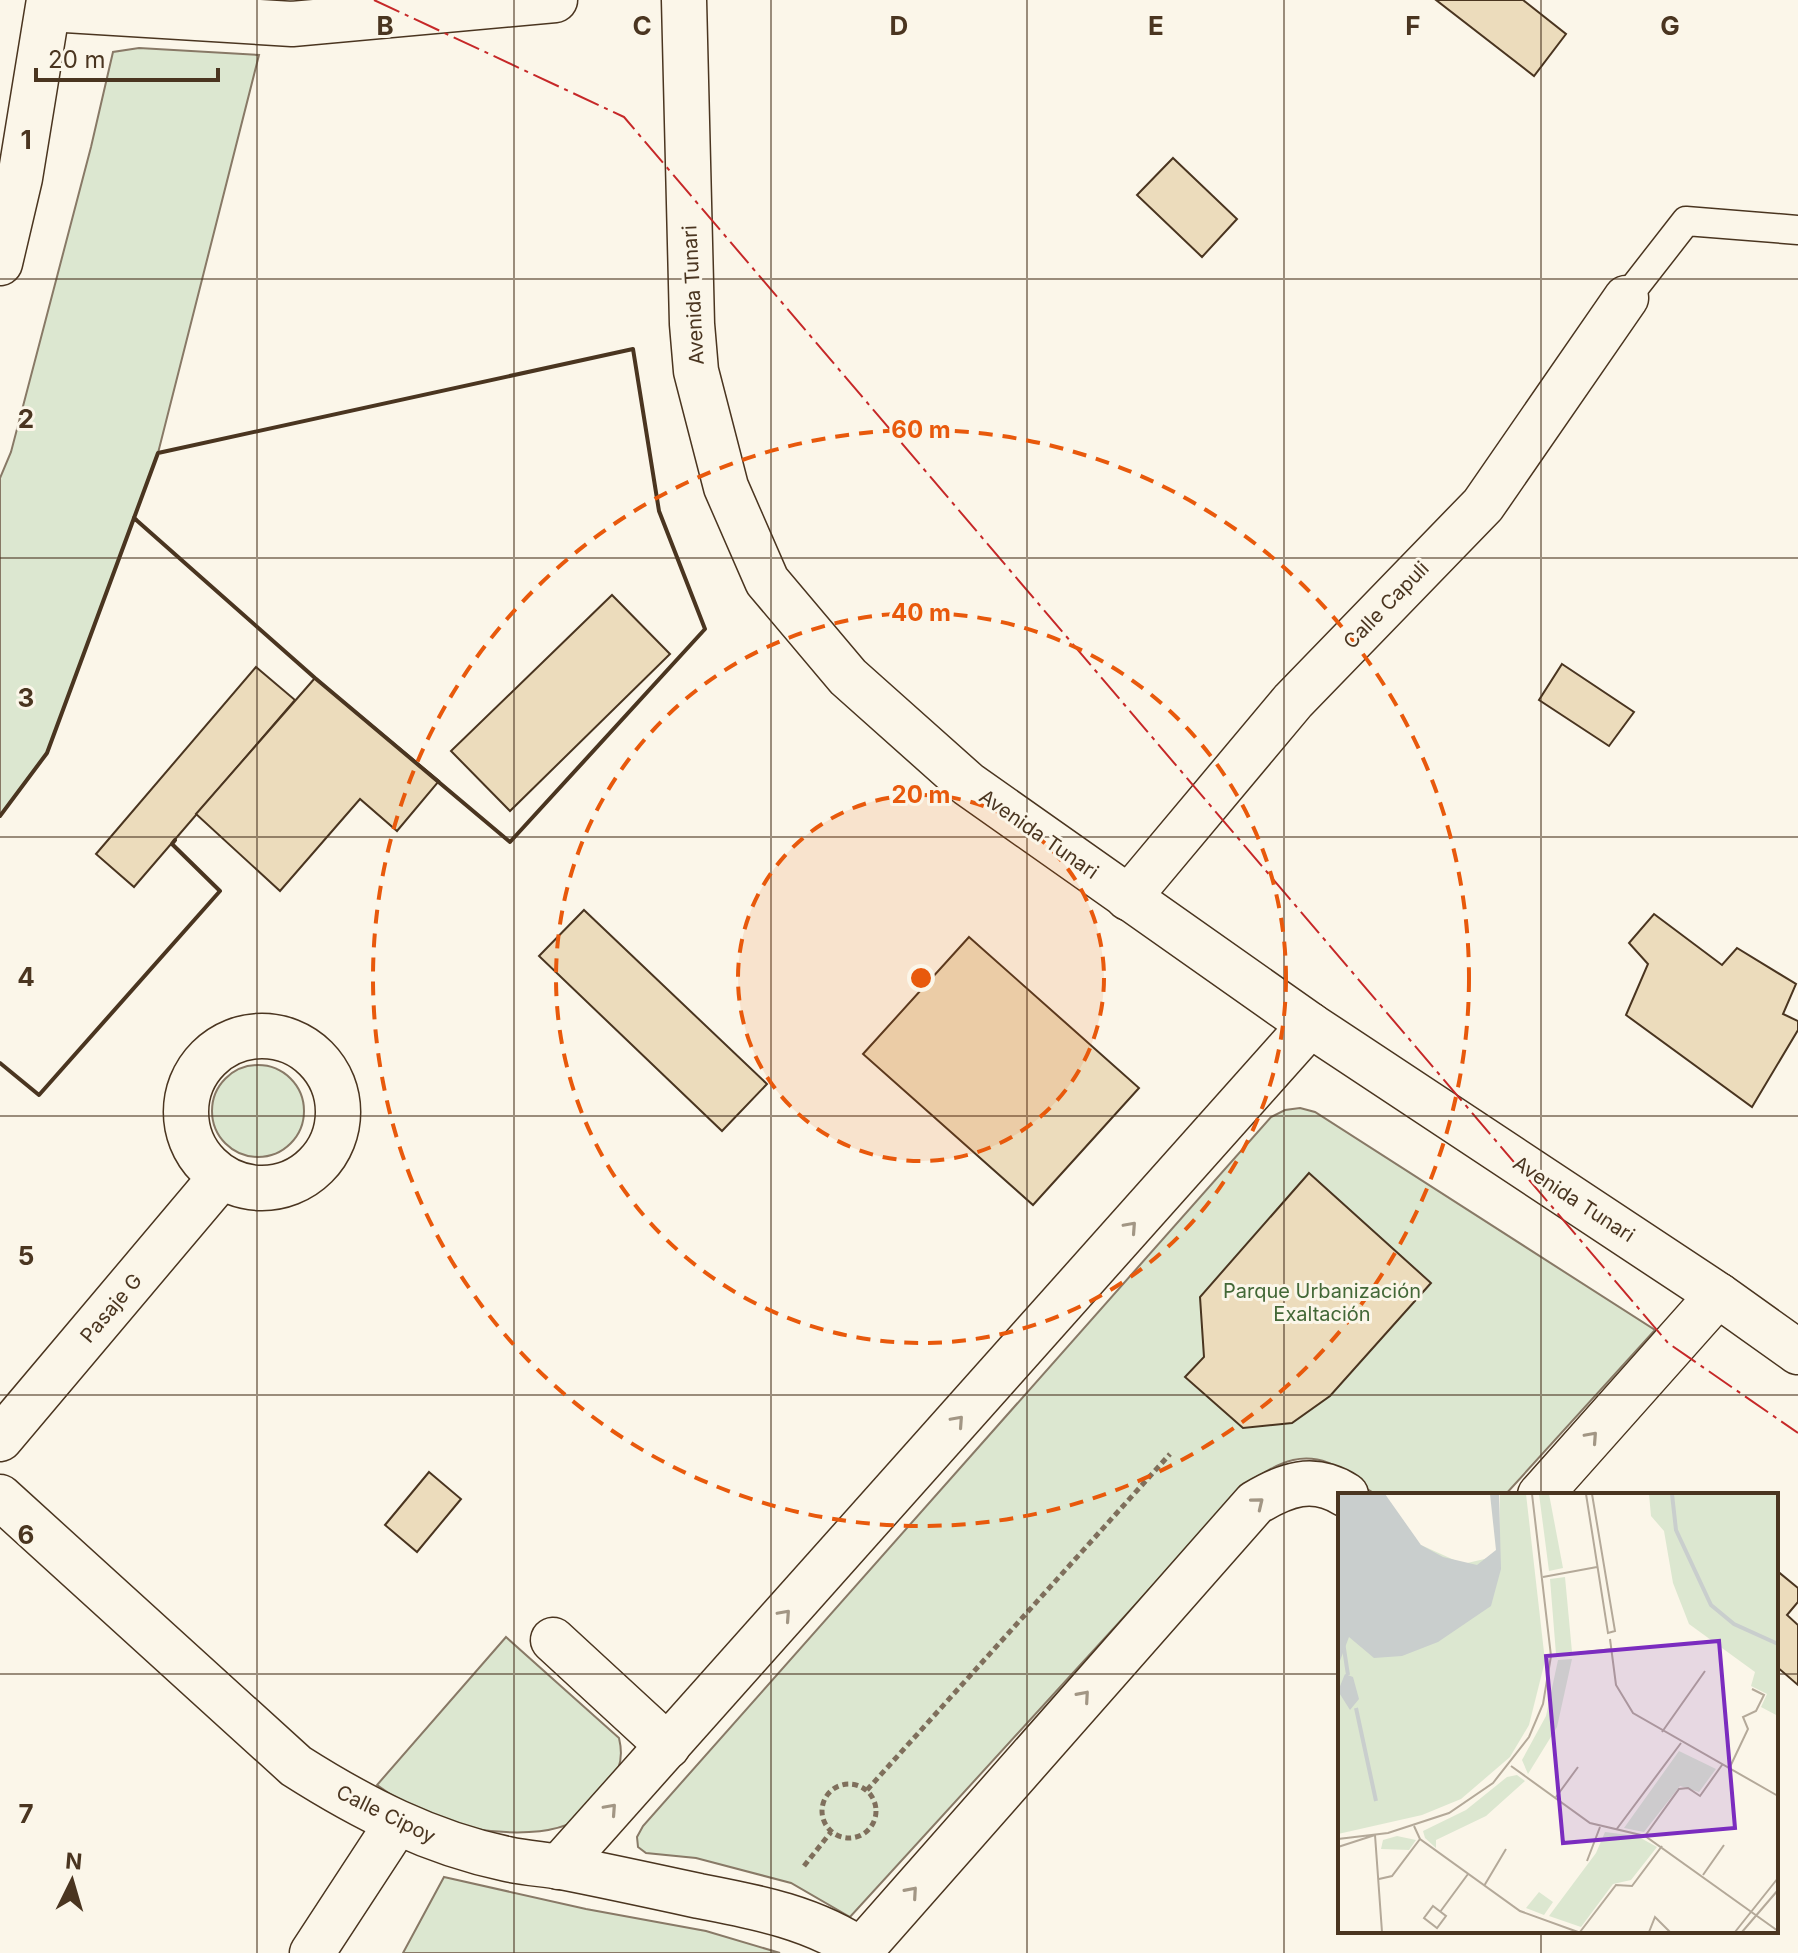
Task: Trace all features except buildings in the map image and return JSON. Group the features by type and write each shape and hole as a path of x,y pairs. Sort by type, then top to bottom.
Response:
{"street":[{"path":"0,263 20,178 49,4 292,24 555,0"},
{"name":"Avenida Tunari","path":"684,0 692,324 696,371 726,487 767,581 848,677 968,784 1310,1025 1718,1295 1792,1335"},
{"name":"Calle Capuli","path":"1128,898 1293,701 1483,505 1626,298"},
{"path":"559,1867 1310,1025"},
{"name":"Pasaje G","path":"0,1439 221,1177"},
{"path":"1542,1493 1718,1295"},
{"path":"863,1952 1255,1503 1281,1487 1309,1483 1340,1493"},
{"name":"Calle Cipoy","path":"0,1497 296,1766 346,1798 455,1846 507,1859 777,1911 812,1924 863,1952"},
{"path":"553,1640 668,1746"},
{"path":"312,1953 397,1823"}],"lane":[{"path":"1626,298 1686,221 1798,230"}],"path":[{"path":"867,1790 1170,1454"},
{"path":"840,1785 859,1786 867,1790 876,1806 873,1824 858,1836 849,1838 831,1832 822,1815 826,1797 840,1785"}],"green space":[{"path":"139,48 259,55 158,453 47,753 0,816 0,478 11,452 113,52"},
{"path":"258,1065 276,1068 291,1078 301,1093 304,1111 301,1129 291,1144 276,1154 258,1157 240,1154 225,1144 215,1129 212,1111 215,1093 225,1078 240,1068"},
{"name":"Parque Urbanización Exaltación","path":"1300,1108 1315,1112 1655,1330 1507,1493 1375,1493 1335,1466 1307,1458 1280,1464 1253,1480 1240,1490 850,1917 791,1883 696,1858 646,1853 638,1847 637,1837 643,1826 1271,1117 1285,1110"},
{"path":"506,1637 619,1738 620,1762 611,1781 586,1813 556,1828 516,1832 457,1825 424,1814 377,1785"},
{"path":"444,1877 586,1909 706,1931 780,1953 403,1953"}],"wall":[{"path":"633,349 659,511 705,629 510,842 315,678 134,518 158,453 633,349"},
{"path":"0,816 47,753 134,518 136,520"},
{"path":"0,1063 39,1095 220,891 172,844 175,840"}],"power":[{"path":"374,0 624,117 1668,1343 1798,1433"}]}
